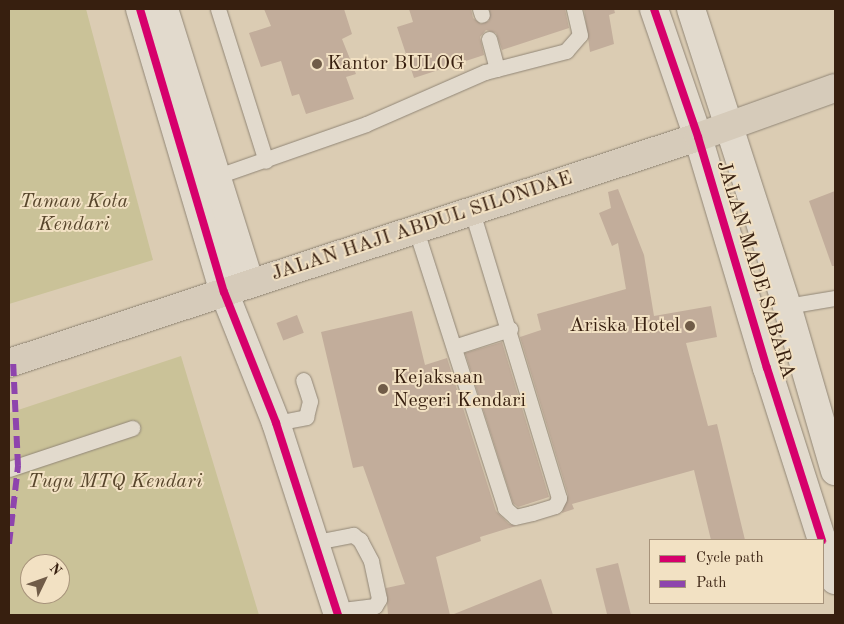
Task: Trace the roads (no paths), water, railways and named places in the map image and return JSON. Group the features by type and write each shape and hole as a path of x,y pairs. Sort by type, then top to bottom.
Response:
{"highway":[{"name":"JALAN HAJI ABDUL SILONDAE","path":"9,363 415,227 472,211 698,137 835,88"}],"street":[{"path":"140,9 224,292 276,423 316,542 337,613"},
{"path":"164,9 215,177 250,283"},
{"name":"JALAN MADE SABARA","path":"654,9 698,137 766,368 822,539"},
{"name":"JALAN MADE SABARA","path":"691,9 787,306 835,471"},
{"name":"JALAN MADE SABARA","path":"824,544 835,580"}],"lane":[{"path":"218,9 266,162"},
{"path":"215,177 266,162 366,124 496,69 566,52 580,35 574,9"},
{"path":"489,39 496,69"},
{"path":"415,227 505,508 516,517 532,514 555,506 559,498 510,329 472,211"},
{"path":"787,306 835,298"},
{"path":"454,347 510,329"},
{"path":"276,423 306,417 310,401 303,380"},
{"path":"9,469 132,428"},
{"path":"316,542 353,535 360,540 371,561 379,599 375,606 337,613"}],"place":[{"name":"Kantor BULOG","path":"317,64"},
{"name":"Ariska Hotel","path":"690,326"},
{"name":"Kejaksaan Negeri Kendari","path":"383,389"}],"park label":[{"name":"Taman Kota Kendari","path":"74,214"},
{"name":"Tugu MTQ Kendari","path":"115,482"}]}
